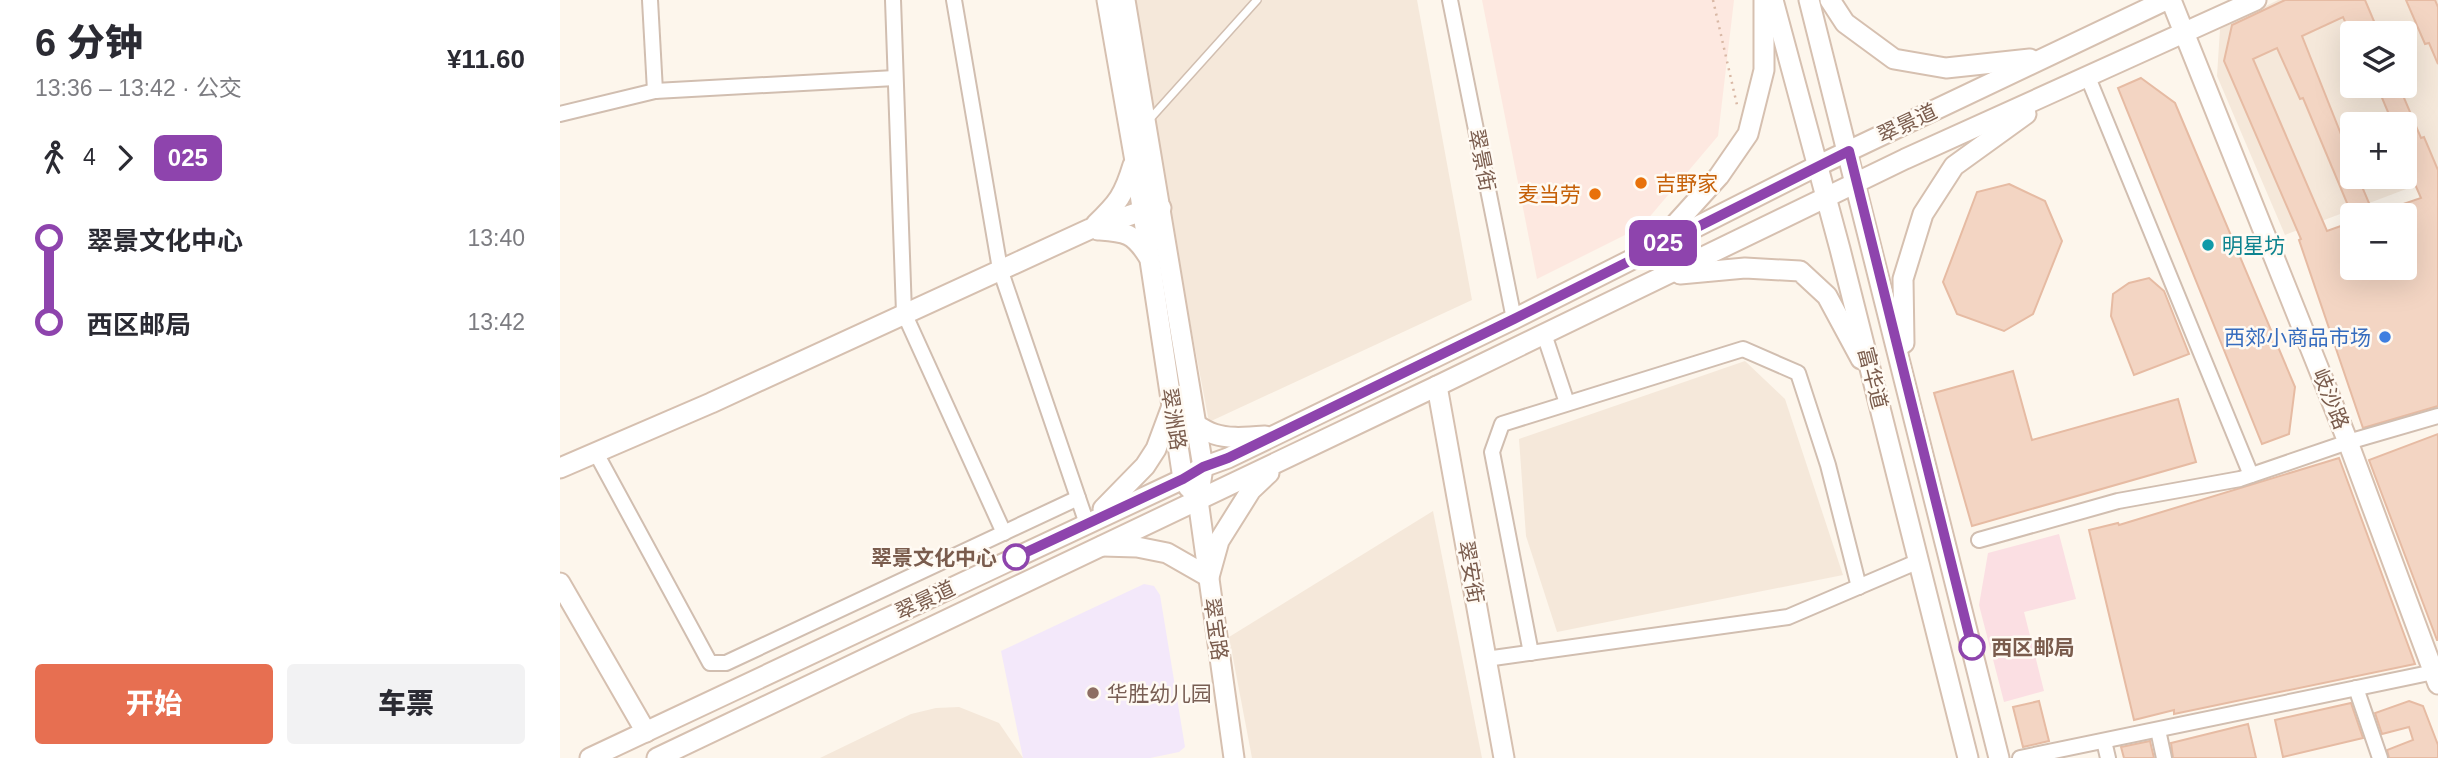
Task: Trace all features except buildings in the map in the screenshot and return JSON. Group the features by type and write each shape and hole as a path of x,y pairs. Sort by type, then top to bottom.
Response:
{"main road":[{"name":"翠洲路","path":"1107,0 1135,161 1152,209 1196,426 1203,467 1198,500"},
{"name":"翠洲路","path":"1125,0 1146,123 1152,209 1150,261 1183,479 1198,500"},
{"path":"1654,247 1719,176 1748,134 1764,70 1764,0"},
{"name":"富华道","path":"1773,0 1875,384 1968,758"},
{"name":"富华道","path":"1809,0 1999,758"},
{"path":"1830,0 1845,23 1894,59 1946,68 2045,57"},
{"name":"翠景道","path":"590,758 1183,479 1203,467 1276,435 1817,166 2168,0"},
{"name":"岐沙路","path":"2168,0 2184,32 2348,442 2436,678"},
{"name":"翠景道","path":"657,758 1825,200 1905,159 2256,0"},
{"path":"1904,375 1903,279 1923,214 1954,166 2058,90"},
{"path":"1090,229 1117,204 1127,186 1135,161"},
{"path":"560,468 1090,229 1152,209"},
{"path":"1090,229 1120,232 1138,240 1150,261"},
{"path":"1665,275 1745,268 1800,271 1827,296 1875,384"},
{"name":"翠安街","path":"1437,386 1504,758"},
{"path":"1087,523 1145,467 1156,449 1172,406 1210,434 1236,438 1276,435"},
{"path":"1098,546 1138,547 1167,553 1209,577 1219,541 1233,517 1251,490 1282,460"},
{"name":"翠宝路","path":"1198,500 1234,758"},
{"path":"560,583 646,732"}],"street":[{"path":"650,0 655,91"},
{"path":"893,0 904,313 1004,533"},
{"path":"954,0 1000,269 1087,523"},
{"name":"翠景街","path":"1450,0 1514,319"},
{"path":"2088,75 2252,475"},
{"path":"560,114 655,91 895,78"},
{"path":"1544,334 1567,403"},
{"path":"1531,653 1492,452 1502,424 1742,349 1798,373 1828,465 1859,587"},
{"path":"1979,540 2118,501 2240,479 2348,442 2438,416"},
{"path":"596,453 710,663 726,663 1078,498"},
{"path":"1486,659 1788,617 1919,561"},
{"path":"2020,758 2356,688 2436,678"},
{"path":"2356,688 2380,758"},
{"path":"2158,730 2164,758"},
{"path":"2104,741 2108,758"}],"lane":[{"path":"1146,123 1257,0"}],"path":[{"path":"1713,0 1735,100 1748,134"}],"shaded area":[{"path":"1129,0 1417,0 1472,300 1209,422"},
{"path":"1482,0 1734,0 1718,136 1641,227 1537,279"},
{"path":"2278,0 2438,0 2438,177 2417,185 2417,112 2340,112 2340,189 2406,189 2369,203 2340,203 2340,214 2285,235 2217,76 2220,29"},
{"path":"1745,361 1785,399 1843,575 1557,632 1526,536 1519,439"},
{"path":"1433,511 1482,758 1252,758 1229,637"},
{"path":"2059,534 2076,599 2024,612 2044,691 2004,702 1979,605 1988,553"},
{"name":"华胜幼儿园","path":"1144,584 1154,586 1160,595 1185,747 1179,752 1150,758 1023,758 1001,651"},
{"path":"959,707 999,723 1023,758 820,758 911,714 936,708"}],"bus line":[{"name":"025","path":"1016,557 1443,354 1849,151 1972,647"}],"place":[{"name":"吉野家","path":"1641,183"},
{"name":"麦当劳","path":"1595,194"},
{"name":"明星坊","path":"2208,245"},
{"name":"西郊小商品市场","path":"2385,337"},
{"name":"翠景文化中心","path":"1016,557"},
{"name":"西区邮局","path":"1972,647"},
{"name":"华胜幼儿园","path":"1093,693"}]}
